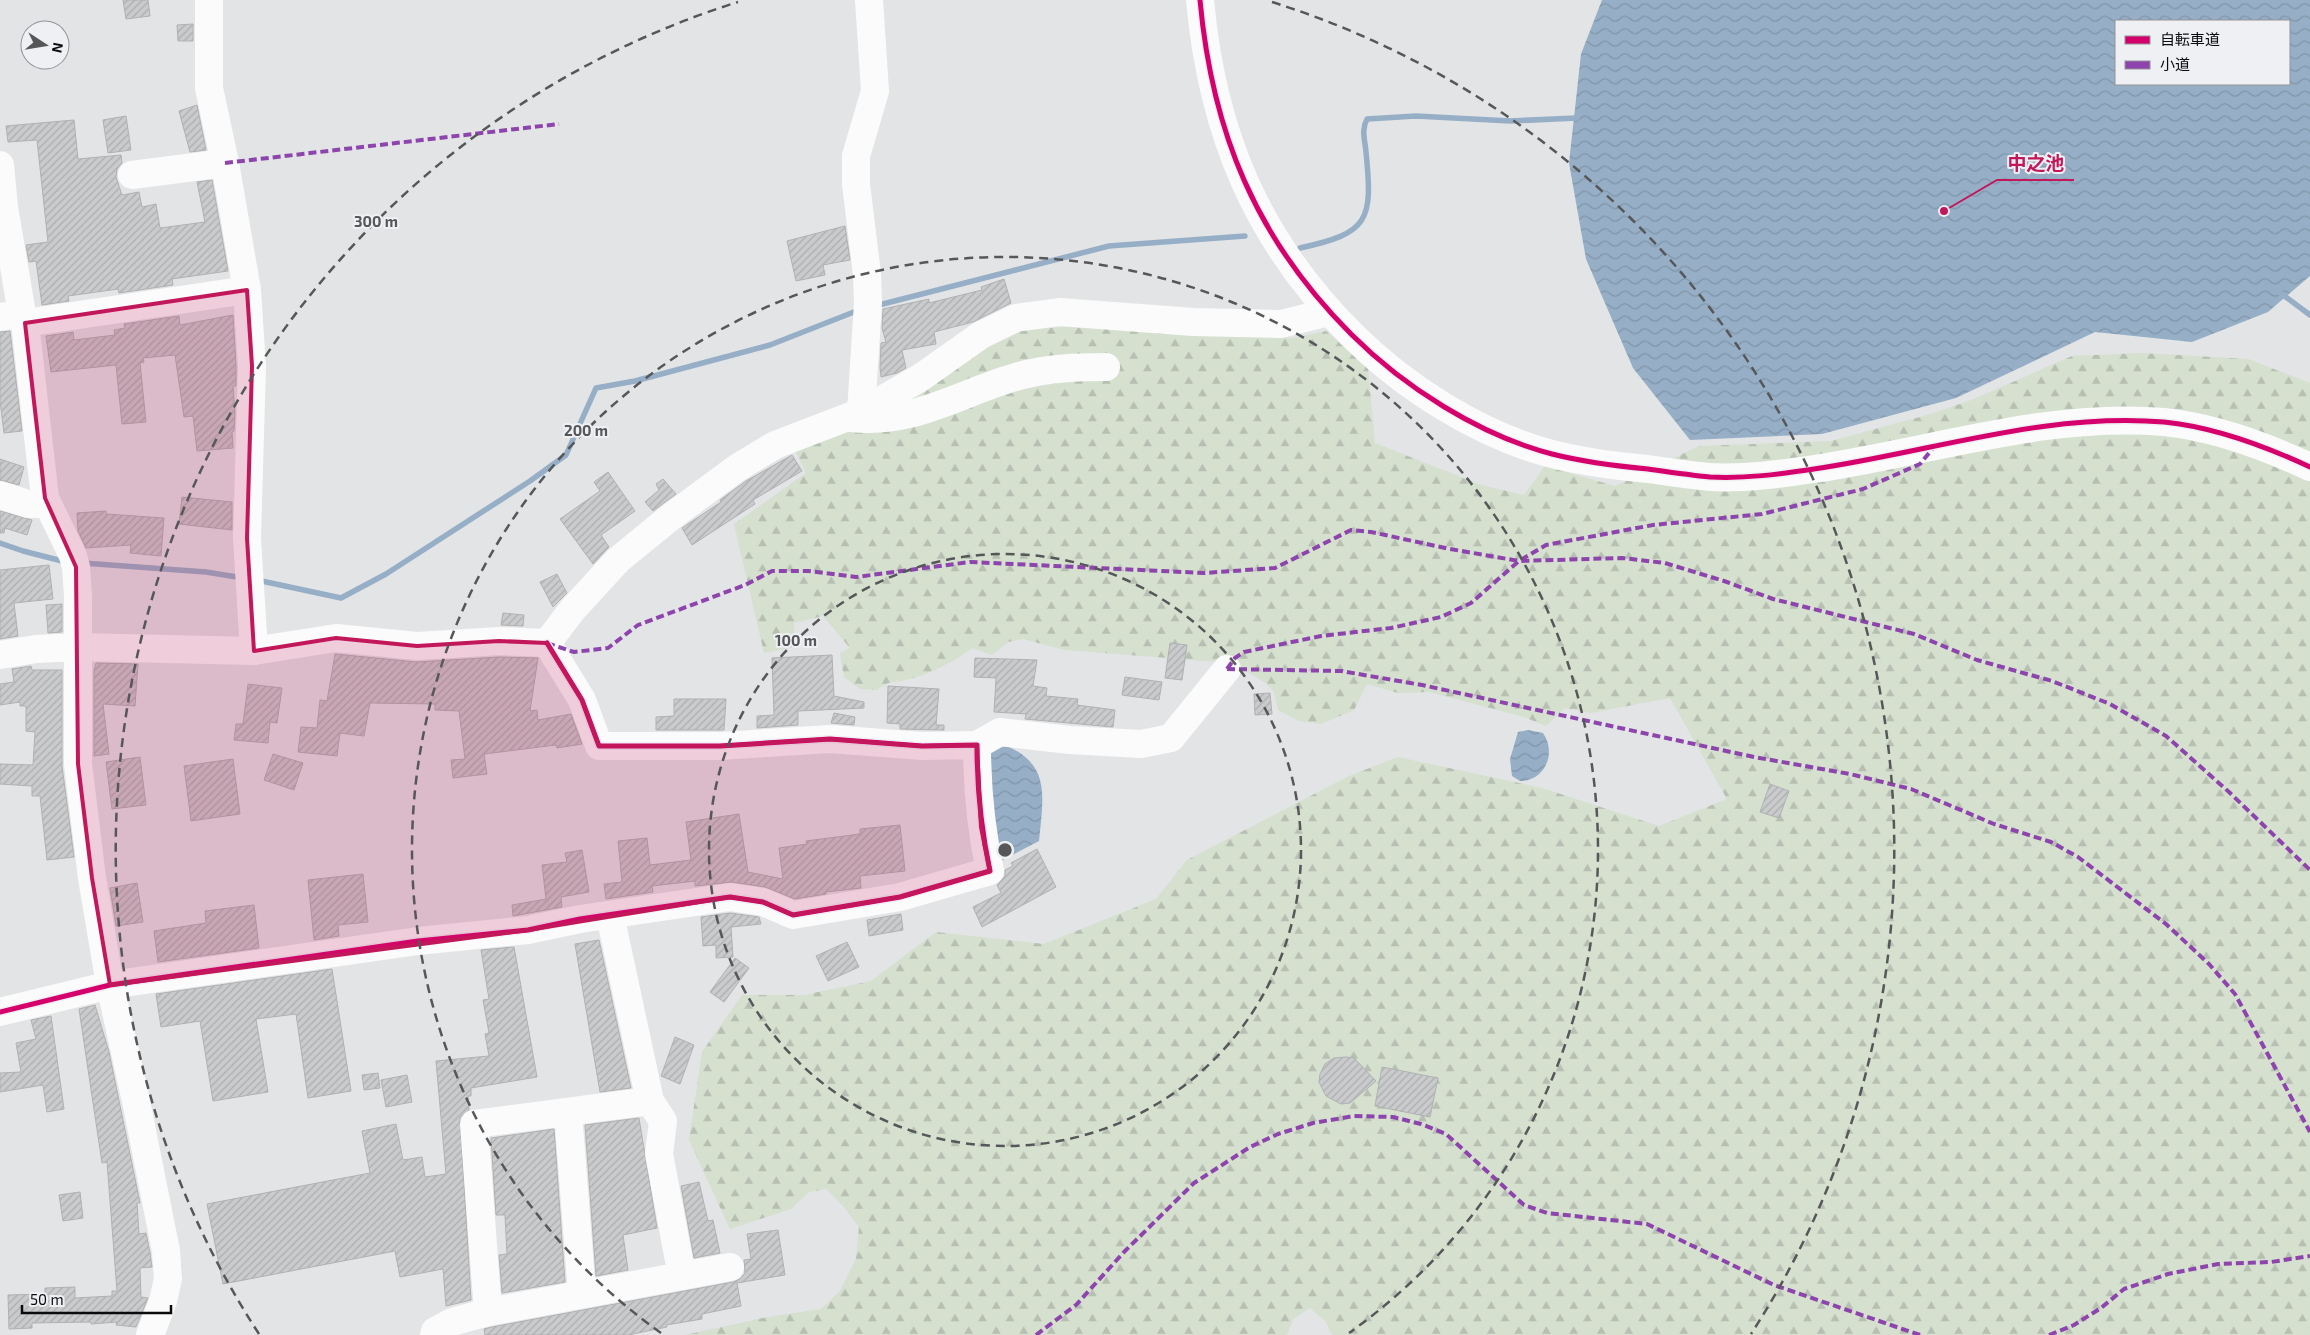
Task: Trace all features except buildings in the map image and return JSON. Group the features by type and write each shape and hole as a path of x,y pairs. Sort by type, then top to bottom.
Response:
{"street":[{"path":"209,0 209,88 225,163 247,290 252,366 247,538 254,651"},
{"path":"854,414 868,307 867,274 856,184 856,156 875,91 869,0"},
{"path":"1200,0 1204,52 1220,118 1240,174 1262,220 1329,312 1372,355 1415,388 1458,414 1504,437 1548,453 1591,463 1712,477 1761,476 1816,469 2037,428 2091,421 2166,422 2262,446 2310,467"},
{"path":"132,175 225,163"},
{"path":"0,165 16,318 47,504 75,562 78,647 78,764 92,878 110,985 136,1101 166,1251 168,1279 163,1301 150,1335"},
{"path":"16,318 247,290"},
{"path":"547,643 573,609 618,560 672,516 737,468 775,445 854,414 920,378 982,335 1016,318 1060,312 1193,322 1281,324 1329,312"},
{"path":"854,414 874,420 907,415 941,406 1018,376 1049,369 1106,367"},
{"path":"0,495 28,504 47,504"},
{"path":"0,655 36,649 78,647 254,651 336,638 417,646 499,641 547,643"},
{"path":"547,643 582,700 599,746 720,746 830,739 922,746 977,745 1000,732 1141,744 1171,738 1227,669"},
{"path":"0,1012 110,985 418,941 528,930 610,915 730,897 763,902 793,915 900,897 990,871 981,827 977,780 977,745"},
{"path":"610,915 650,1101 663,1121 659,1154 682,1276"},
{"path":"488,1312 474,1124 650,1101"},
{"path":"568,1113 582,1293"},
{"path":"434,1335 435,1331 452,1322 488,1312 730,1267"}],"highlighted area":[{"path":"247,290 252,366 247,538 254,651 336,638 417,646 499,641 547,643 582,700 599,746 720,746 830,739 922,746 977,745 981,827 990,871 900,897 793,915 763,902 730,897 528,930 110,985 92,878 78,764 76,567 45,498 25,323"}],"green space":[{"path":"1066,327 1293,338 1326,331 1368,368 1375,443 1481,485 1524,495 1545,466 1615,486 1699,446 1831,441 1931,414 1974,399 2072,356 2142,353 2248,359 2310,383 2310,1335 1332,1335 1326,1322 1310,1308 1293,1319 1287,1335 685,1335 768,1317 821,1309 840,1291 856,1259 859,1227 842,1205 826,1189 809,1192 791,1209 730,1229 689,1140 702,1052 742,995 804,995 871,981 936,932 1044,944 1156,899 1187,860 1349,776 1398,757 1542,788 1659,826 1727,799 1670,698 1591,713 1565,708 1546,726 1524,717 1429,692 1398,693 1367,684 1354,710 1321,724 1299,721 1278,710 1274,692 1266,683 1232,663 1065,650 1023,639 1008,642 992,655 972,648 931,672 889,683 877,690 860,689 844,677 840,653 850,648 823,616 794,623 795,647 764,653 734,524 806,473 793,446 980,346 1020,330"}],"water":[{"path":"1602,0 2310,0 2310,276 2268,312 2192,342 2095,332 1956,398 1822,434 1690,440 1633,368 1586,259 1569,163 1581,54"},
{"path":"1528,730 1543,733 1549,749 1548,757 1542,771 1529,780 1520,781 1512,776 1510,759 1518,732"},
{"path":"997,742 1015,750 1027,759 1035,769 1040,780 1042,793 1039,841 999,862 985,747"}],"waterway":[{"path":"1300,248 1340,236 1353,229 1362,220 1368,194 1364,131 1367,119 1416,116 1510,121 1577,118"},
{"path":"875,306 1109,246 1245,236"},
{"path":"2279,292 2310,315"},
{"path":"257,580 341,598 386,574 530,481 566,455 596,388 635,381 770,345 859,310"},
{"path":"0,543 66,562"},
{"path":"83,563 206,572 243,578"}],"marked path":[{"path":"225,163 559,124"},
{"path":"547,643 574,652 608,648 638,625 745,585 772,571 808,571 856,577 970,562 1204,573 1275,568 1351,530 1371,532 1519,561 1546,545 1653,525 1762,514 1863,489 1920,464 1934,447"},
{"path":"1227,669 1235,658 1244,652 1321,636 1391,628 1441,617 1471,603 1519,561 1622,558 1665,563 1724,581 1773,599 1914,634 1977,660 2052,681 2110,704 2166,736 2229,792 2310,870"},
{"path":"1227,669 1341,671 1422,685 1754,757 1850,774 1911,789 1994,824 2051,842 2078,857 2166,924 2209,964 2235,994 2310,1132"},
{"path":"1036,1335 1076,1305 1124,1252 1194,1183 1250,1147 1278,1134 1313,1123 1354,1116 1393,1117 1421,1124 1446,1134 1524,1205 1547,1213 1647,1224 1774,1285 1920,1335"},
{"path":"2049,1335 2074,1325 2101,1308 2124,1289 2168,1274 2218,1264 2271,1262 2310,1256"}],"cycle path":[{"path":"1200,0 1206,48 1215,95 1228,139 1244,181 1265,221 1289,260 1318,298 1372,354 1444,407 1497,435 1552,454 1588,461 1702,476 1749,477 1858,462 1988,435 2032,428 2120,420 2164,422 2202,428 2239,438 2310,467"},
{"path":"0,1012 110,985 418,941 528,930 580,919 730,897 763,902 793,915 900,897 990,871 980,808 977,745 922,746 830,739 720,746 599,746 582,700 547,643"}],"place":[{"name":"中之池","path":"1944,211"}]}
